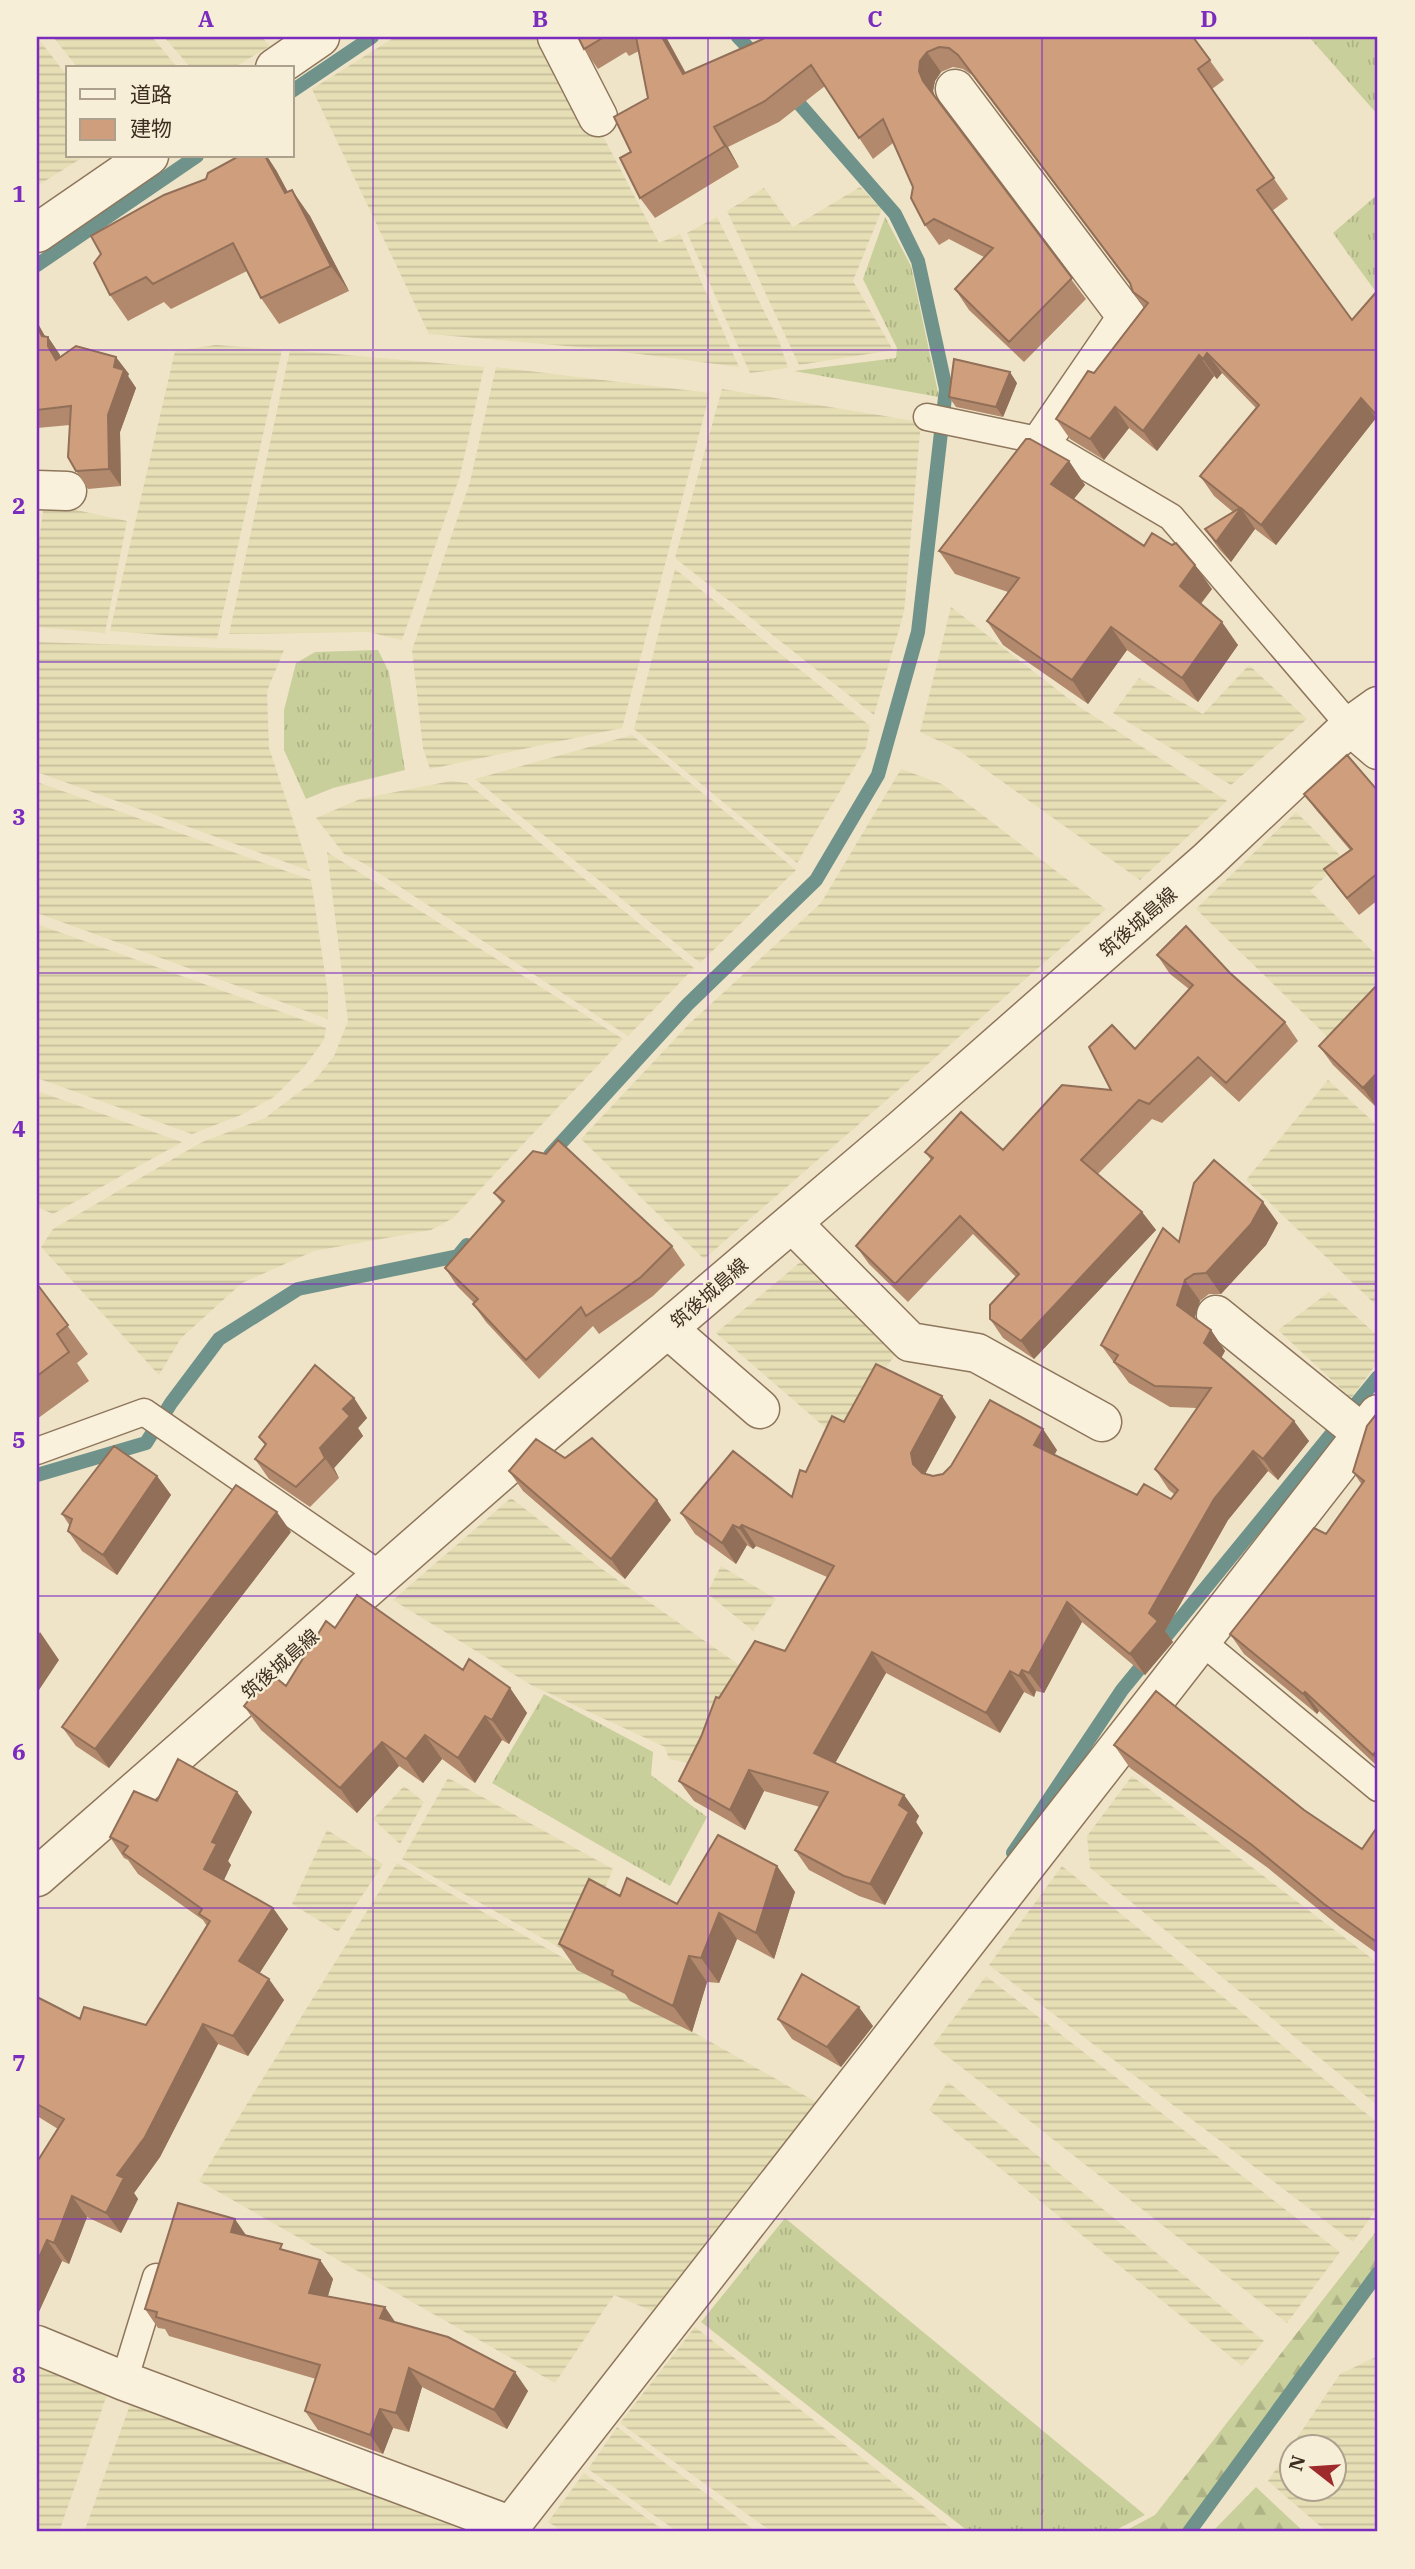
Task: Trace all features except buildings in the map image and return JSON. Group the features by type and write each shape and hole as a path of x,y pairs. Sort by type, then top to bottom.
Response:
{"street":[{"path":"278,66 320,37"},
{"path":"558,37 598,117"},
{"path":"955,89 1127,317 1042,441"},
{"path":"37,233 146,158"},
{"path":"1364,716 1378,750"},
{"name":"筑後城島線","path":"37,1877 1198,870 1364,716"},
{"path":"792,1223 910,1342 977,1353 1102,1422"},
{"path":"37,2345 509,2529 1370,1424 1216,1315"},
{"path":"668,1329 760,1409"},
{"path":"988,1405 1009,1371"}],"lane":[{"path":"927,417 1042,441 1171,517 1364,716"},
{"path":"37,1451 144,1412 382,1576"},
{"path":"1201,1641 1378,1788"},
{"path":"124,2381 162,2259"}],"shaded area":[{"path":"37,37 66,74 66,158 82,158 37,186"},
{"path":"53,37 152,37 176,66 76,66"},
{"path":"164,37 262,37 270,46 236,66 189,66"},
{"path":"395,37 551,37 659,243 680,234 739,367 601,349 429,334 312,89"},
{"path":"860,187 882,209 853,281 893,350 799,365 727,211 764,188 793,227"},
{"path":"717,217 779,341 788,368 750,373 687,233"},
{"path":"216,345 282,350 217,639 110,631 175,351"},
{"path":"290,350 484,367 460,476 402,640 368,632 229,634"},
{"path":"496,367 710,393 622,728 430,769 423,748 412,650 470,482"},
{"path":"722,389 921,422 904,612 874,715 675,558"},
{"path":"44,503 127,521 105,633 37,627 37,555"},
{"path":"675,569 870,726 866,748 797,863 634,729"},
{"path":"951,607 1078,706 1227,801 1140,880 958,750 920,732"},
{"path":"37,642 284,650 267,691 269,748 310,871 37,772"},
{"path":"1249,665 1307,719 1231,785 1113,713 1139,678 1203,714"},
{"path":"632,735 796,870 700,963 475,779"},
{"path":"901,769 942,784 1106,909 704,1259 581,1139 689,1024 821,903"},
{"path":"451,781 467,783 694,968 628,1036 365,864 344,854 316,818 360,799"},
{"path":"37,782 311,880 328,994 328,1019 37,913"},
{"path":"1296,812 1344,859 1310,891 1378,956 1378,1002 1338,1047 1196,909"},
{"path":"327,852 623,1039 453,1218 431,1230 314,1251 242,1283 181,1338 159,1375 41,1247 53,1229 202,1142 265,1118 315,1080 334,1056 348,1021"},
{"path":"37,924 326,1028 324,1040 304,1067 274,1097 241,1115 192,1134 37,1078"},
{"path":"1328,1080 1378,1126 1378,1307 1246,1180"},
{"path":"37,1091 182,1142 53,1214 37,1207"},
{"path":"805,1258 895,1355 836,1437 716,1333"},
{"path":"1329,1292 1378,1336 1378,1362 1351,1398 1278,1330"},
{"path":"511,1498 602,1569 742,1667 700,1765 669,1759 665,1747 531,1685 393,1600"},
{"path":"721,1566 776,1599 753,1631 707,1593"},
{"path":"1132,1776 1378,1963 1378,2106 1090,1868 1087,1836"},
{"path":"448,1778 613,1869 576,1957 402,1859"},
{"path":"404,1786 424,1802 400,1844 373,1819"},
{"path":"327,1830 383,1864 338,1932 292,1904"},
{"path":"397,1863 818,2103 652,2311 614,2295 555,2383 199,2181"},
{"path":"1062,1866 1378,2123 1378,2207 1353,2242 989,1965"},
{"path":"986,1976 1340,2252 1287,2323 933,2045"},
{"path":"948,2082 1264,2341 1242,2366 929,2110"},
{"path":"695,2327 956,2532 772,2532 620,2423"},
{"path":"1378,2356 1378,2532 1327,2532 1292,2502 1348,2502 1348,2432 1301,2432 1340,2374"},
{"path":"37,2363 109,2389 59,2532 37,2532"},
{"path":"131,2402 470,2527 464,2532 84,2532"},
{"path":"617,2427 757,2532 678,2532 588,2469"},
{"path":"1278,2466 1278,2490 1268,2481"},
{"path":"584,2473 666,2532 564,2532 548,2522"}],"green space":[{"path":"1309,37 1378,37 1378,115"},
{"path":"1378,194 1378,291 1376,292 1333,233"},
{"path":"885,217 911,266 939,397 794,371 896,358 897,348 863,279"},
{"path":"378,650 389,672 405,770 333,788 306,799 284,750 284,710 296,663 315,652"},
{"path":"544,1694 653,1752 651,1775 707,1817 670,1886 492,1783"},
{"path":"785,2218 1145,2515 1112,2532 969,2532 701,2322"},
{"path":"1378,2229 1378,2284 1199,2528 1190,2532 1123,2532 1155,2515"},
{"path":"1256,2487 1304,2532 1212,2532"}],"waterway":[{"path":"294,90 372,37"},
{"path":"738,37 759,59"},
{"path":"550,1155 687,1005 816,880 878,775 918,632 946,389 918,261 895,214 789,92"},
{"path":"37,265 194,158"},
{"path":"37,1475 146,1443 171,1403 219,1339 298,1289 458,1256 467,1245"},
{"path":"1013,1853 1122,1690 1378,1377"},
{"path":"1189,2532 1378,2273"}]}
